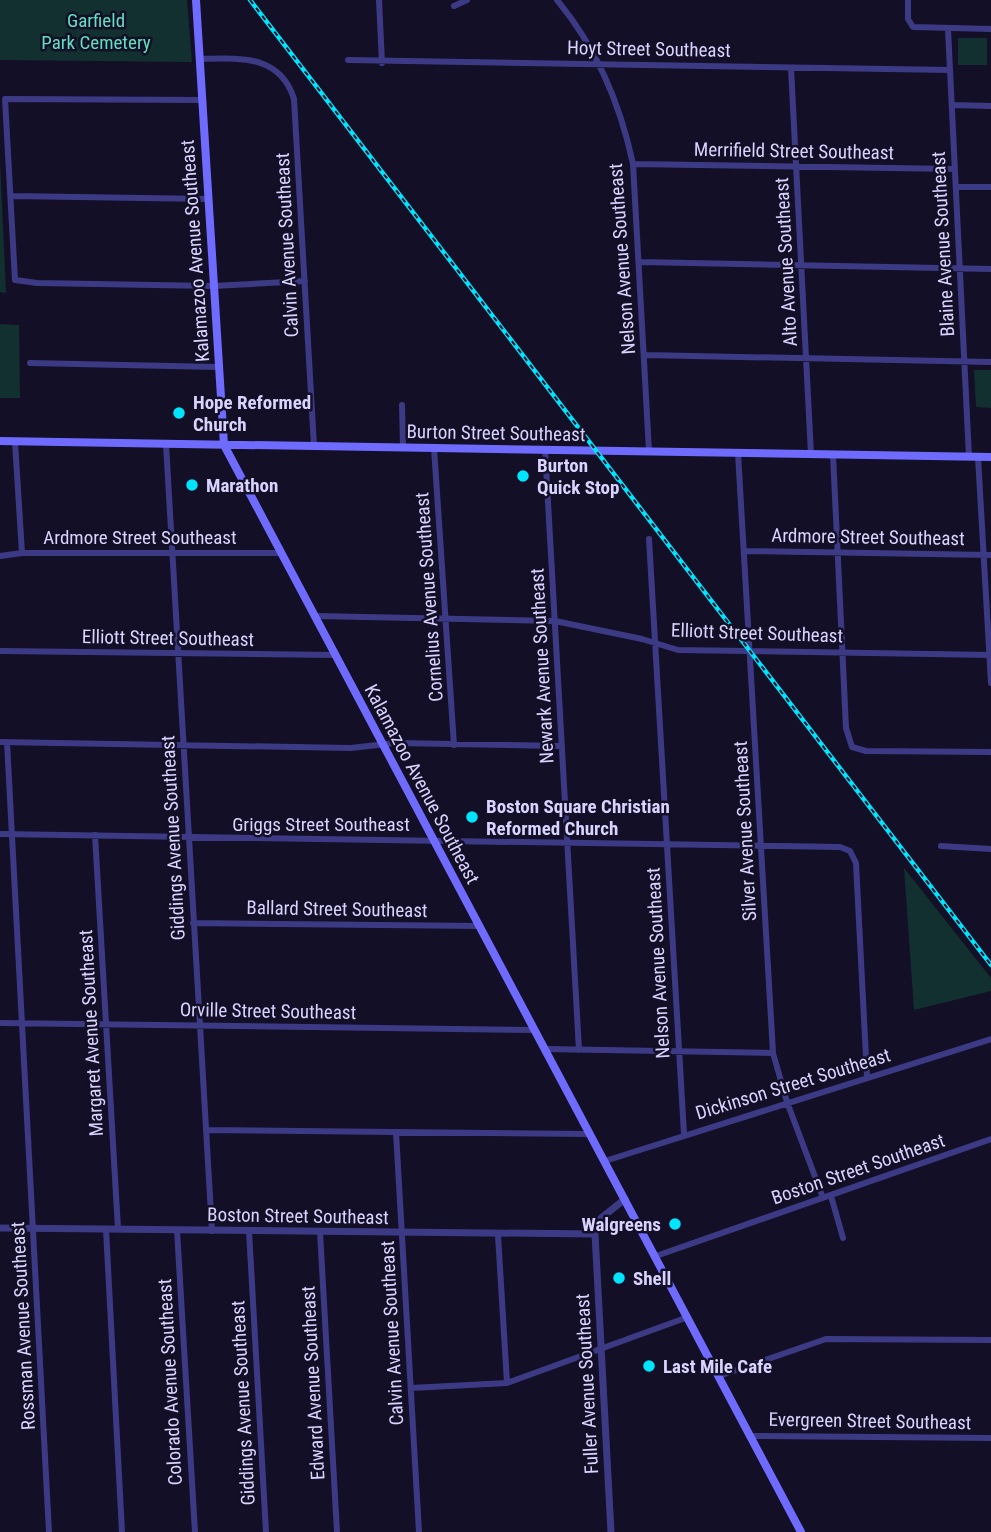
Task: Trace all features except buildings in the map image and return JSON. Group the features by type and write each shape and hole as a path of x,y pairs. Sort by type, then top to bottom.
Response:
{"main road":[{"name":"Kalamazoo Avenue Southeast","path":"196,0 224,445 801,1532"},
{"name":"Burton Street Southeast","path":"0,441 991,457"}],"street":[{"path":"379,0 382,63"},
{"path":"454,6 467,0"},
{"name":"Nelson Avenue Southeast","path":"557,0 601,64 623,123 633,164 649,451"},
{"path":"908,0 908,19 914,27 991,29"},
{"name":"Blaine Avenue Southeast","path":"948,29 965,361 987,555 991,683"},
{"name":"Calvin Avenue Southeast","path":"200,59 257,60 284,78 294,99 314,446"},
{"name":"Hoyt Street Southeast","path":"348,60 382,63 950,70"},
{"name":"Alto Avenue Southeast","path":"791,68 811,454"},
{"path":"202,100 5,99 15,280 214,286 305,281"},
{"path":"952,105 991,106"},
{"name":"Merrifield Street Southeast","path":"633,164 955,169"},
{"path":"956,187 991,187"},
{"path":"10,196 208,199"},
{"path":"640,262 991,269"},
{"path":"645,355 991,362"},
{"path":"30,363 218,367"},
{"path":"402,405 403,447"},
{"path":"15,442 22,553"},
{"name":"Giddings Avenue Southeast","path":"166,444 212,1231"},
{"name":"Cornelius Avenue Southeast","path":"434,448 454,745"},
{"name":"Newark Avenue Southeast","path":"545,449 579,1050"},
{"name":"Silver Avenue Southeast","path":"738,453 773,1053 787,1102 823,1198"},
{"path":"833,455 846,728 852,747 866,751 991,752"},
{"name":"Nelson Avenue Southeast","path":"649,539 684,1134"},
{"name":"Ardmore Street Southeast","path":"744,551 987,555"},
{"name":"Ardmore Street Southeast","path":"0,556 22,553 281,553"},
{"name":"Elliott Street Southeast","path":"316,616 555,621 678,650 990,655"},
{"name":"Elliott Street Southeast","path":"0,651 336,655"},
{"path":"3,742 184,746 562,746"},
{"name":"Rossman Avenue Southeast","path":"3,742 12,834 49,1532"},
{"name":"Griggs Street Southeast","path":"0,834 761,847 815,845 850,851 856,863 867,1077"},
{"name":"Margaret Avenue Southeast","path":"95,835 118,1229"},
{"path":"941,846 991,849"},
{"name":"Ballard Street Southeast","path":"193,923 480,926"},
{"name":"Orville Street Southeast","path":"0,1023 535,1030"},
{"path":"392,1028 393,1037"},
{"name":"Dickinson Street Southeast","path":"605,1161 991,1039"},
{"path":"546,1049 773,1053"},
{"path":"206,1129 590,1133"},
{"name":"Calvin Avenue Southeast","path":"396,1132 419,1532"},
{"name":"Boston Street Southeast","path":"656,1256 991,1139"},
{"path":"831,1196 843,1238"},
{"path":"595,1234 600,1219 625,1199"},
{"name":"Boston Street Southeast","path":"0,1228 595,1234"},
{"path":"106,1228 122,1532"},
{"name":"Colorado Avenue Southeast","path":"177,1230 195,1532"},
{"name":"Giddings Avenue Southeast","path":"249,1231 266,1532"},
{"name":"Edward Avenue Southeast","path":"320,1232 337,1532"},
{"name":"Fuller Avenue Southeast","path":"595,1234 611,1532"},
{"path":"498,1235 507,1383"},
{"path":"411,1388 507,1383 688,1317"},
{"path":"719,1376 826,1339 991,1340"},
{"name":"Evergreen Street Southeast","path":"749,1436 991,1438"}],"green space":[{"name":"Garfield Park Cemetery","path":"0,0 187,0 192,62 0,60"},
{"path":"958,38 987,38 987,65 958,65"},
{"path":"0,160 6,292 6,293 0,292"},
{"path":"0,324 19,325 20,398 0,398"},
{"path":"974,370 991,370 991,408 976,407"},
{"path":"904,868 991,978 991,991 914,1010"}],"railway":[{"path":"250,0 991,965"}],"place":[{"name":"Hope Reformed Church","path":"179,413"},
{"name":"Burton Quick Stop","path":"523,476"},
{"name":"Marathon","path":"192,485"},
{"name":"Boston Square Christian Reformed Church","path":"472,817"},
{"name":"Walgreens","path":"675,1224"},
{"name":"Shell","path":"619,1278"},
{"name":"Last Mile Cafe","path":"649,1366"}]}
